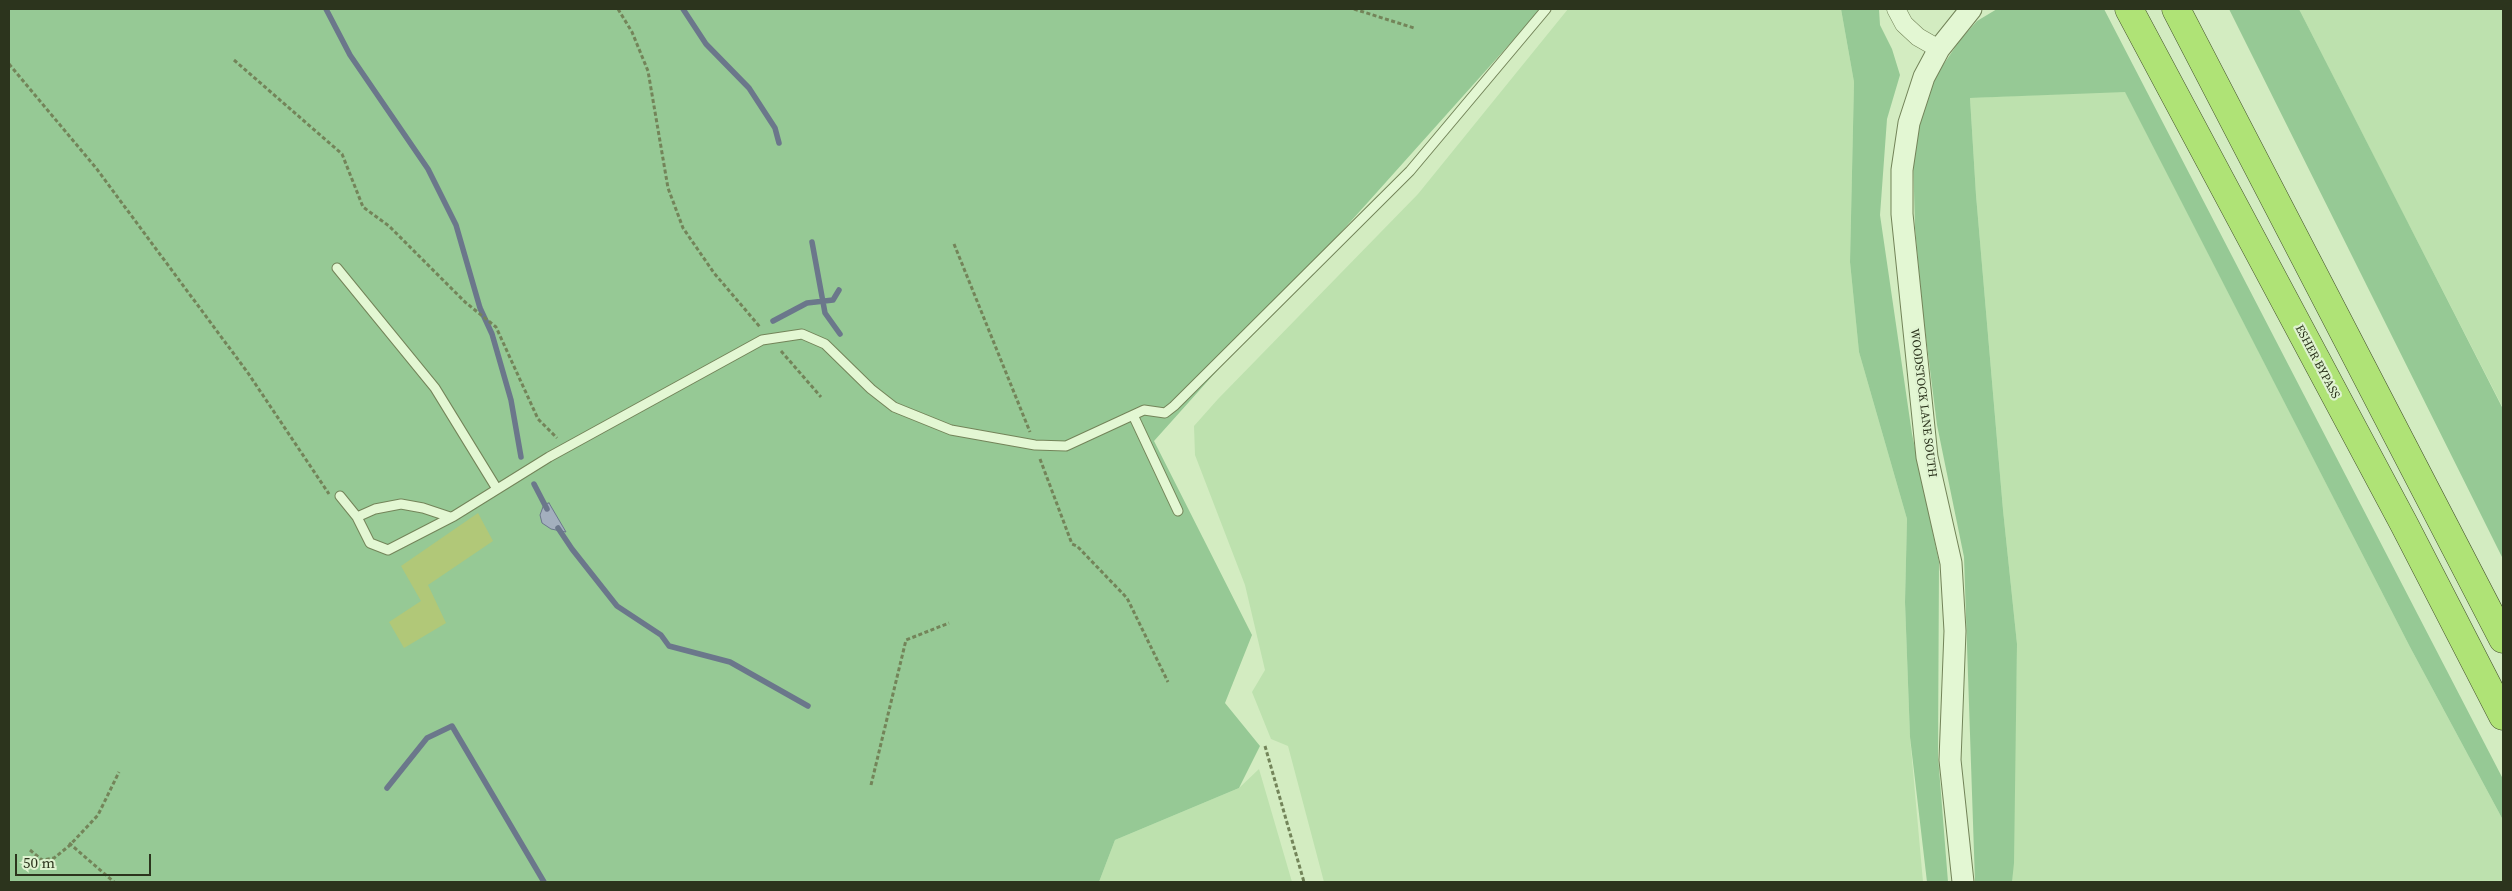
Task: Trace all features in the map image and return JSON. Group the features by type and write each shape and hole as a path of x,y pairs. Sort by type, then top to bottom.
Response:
{"highway":[{"name":"ESHER BYPASS","path":"2129,9 2400,515 2503,716"},
{"path":"2176,9 2503,639"}],"street":[{"path":"1896,9 1904,24 1918,37 1939,49"},
{"name":"WOODSTOCK LANE SOUTH","path":"1963,882 1950,760 1955,632 1951,563 1928,457 1902,214 1902,170 1909,124 1924,78 1939,49 1971,9"}],"lane":[{"path":"340,496 357,517 370,543 388,550 450,518 566,448 762,340 802,334 825,344 871,389 894,407 951,430 1035,445 1066,446 1144,410 1165,413 1410,171 1546,9"},
{"path":"336,268 436,388 497,489"},
{"path":"1133,415 1178,511"},
{"path":"357,517 375,509 401,504 423,508 450,518"}],"path":[{"path":"618,9 632,32 648,71 668,188 683,228 714,273 762,329"},
{"path":"1354,9 1414,28"},
{"path":"234,60 342,154 363,207 389,226 469,305 496,327 538,419 566,448"},
{"path":"9,64 96,168 248,373 289,431 327,494 340,496"},
{"path":"954,244 1035,445 1072,544 1127,598 1168,682"},
{"path":"775,344 821,397"},
{"path":"871,785 906,640 949,623"},
{"path":"1264,746 1304,882"},
{"path":"30,850 42,860 54,858 98,815 119,772"},
{"path":"69,843 114,882"}],"green space":[{"path":"9,9 1541,9 1154,441 1252,635 1225,703 1260,746 1239,788 1115,840 1099,882 9,882"},
{"path":"1568,9 1841,9 1854,82 1850,262 1859,352 1907,519 1905,602 1910,737 1923,882 1324,882 1288,746 1271,739 1252,692 1265,670 1245,585 1195,455 1194,426 1418,194"},
{"path":"1841,9 1879,9 1880,25 1892,49 1900,75 1887,119 1880,215 1912,434 1939,562 1938,756 1948,882 1927,882 1910,737 1905,602 1907,519 1859,352 1850,262 1854,82"},
{"path":"1997,9 2104,9 2503,779 2503,820 2410,647 2125,92 1970,98 1976,195 2003,510 2017,644 2014,863 2012,882 1975,882 1964,557 1937,425 1923,314 1915,228 1913,154 1922,107 1937,74 1960,40 1977,21"},
{"path":"2229,9 2299,9 2503,409 2503,559"},
{"path":"2299,9 2503,9 2503,408 2388,184"},
{"path":"2125,91 2410,647 2503,820 2503,882 2012,882 2017,644 2003,510 1976,195 1970,98"},
{"path":"1259,769 1292,882 1099,882 1115,840 1239,788"}],"water":[{"path":"549,503 566,532 551,529 542,523 540,515 544,504"}],"building":[{"path":"478,513 493,541 428,585 446,623 404,648 389,622 421,601 401,566"}],"waterway":[{"path":"326,9 350,55 428,169 456,225 480,308 492,334 511,400 521,457"},
{"path":"683,9 706,44 749,88 775,128 779,143"},
{"path":"812,242 825,313 840,334"},
{"path":"773,321 807,303 833,300 839,290"},
{"path":"534,484 547,509"},
{"path":"558,528 572,549 617,606 661,635 669,646 730,662 808,706"},
{"path":"387,788 427,738 452,726 544,882"}]}
